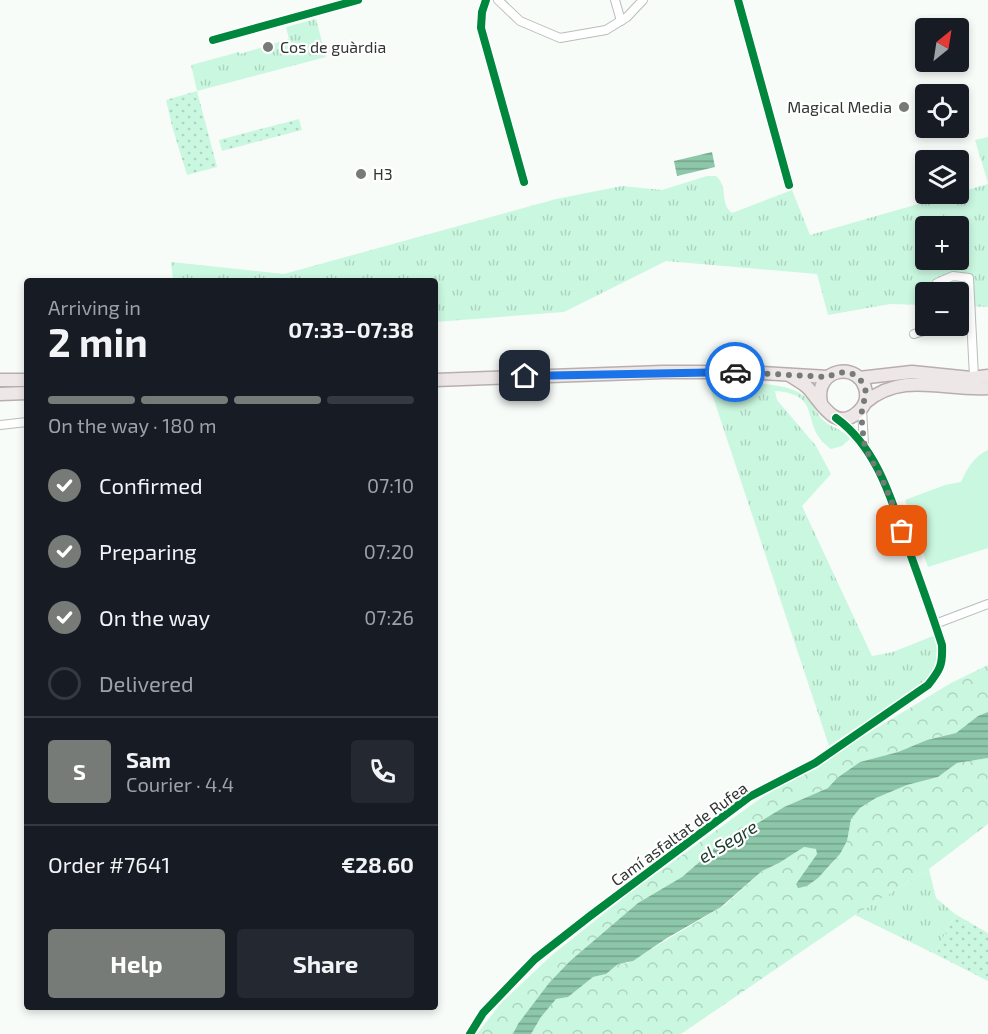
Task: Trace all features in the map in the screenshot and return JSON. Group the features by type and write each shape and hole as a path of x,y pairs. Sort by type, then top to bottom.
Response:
{"main road":[{"path":"438,380 663,372 759,372 828,377 847,372 859,378 864,385 866,393 864,405"},
{"path":"859,378 912,372 988,376"},
{"path":"789,375 807,387 826,412 836,418 855,416 877,392 902,385 988,388"},
{"path":"821,403 820,389 828,377"},
{"path":"0,381 24,380"},
{"path":"0,394 24,393"}],"street":[{"path":"213,40 358,0"},
{"path":"486,0 480,20 484,45 524,182"},
{"path":"498,0 520,21 560,38 606,30 621,21 643,0"},
{"path":"615,0 621,21"},
{"path":"738,0 789,185"},
{"path":"937,282 953,276 969,278 974,377"},
{"path":"864,405 864,445"},
{"path":"836,418 851,429 864,445 892,502 935,624 988,604"},
{"path":"0,425 24,422"},
{"name":"Camí asfaltat de Rufea","path":"470,1034 483,1013 535,959 590,916 748,797 815,763 928,685 938,672 942,661 942,645 935,624"}],"green space":[{"path":"316,19 326,57 197,91 191,65 239,52 240,54 289,39 286,27"},
{"path":"197,91 217,167 187,175 166,100"},
{"path":"299,119 302,130 222,151 219,140"},
{"path":"988,137 988,183 975,140"},
{"path":"707,176 716,176 722,185 726,205 732,213 792,190 810,235 918,204 969,204 969,189 988,184 988,307 969,306 969,282 915,282 915,305 890,304 828,315 817,274 666,261 564,312 438,322 438,278 173,278 171,262 284,274 556,199 622,186 662,190"},
{"path":"765,384 788,388 804,396 823,420 850,439 842,446 831,449 815,431 806,405 800,398 790,393 775,391 777,400 816,446 831,474 802,506 872,656 893,652 933,636 937,649 937,660 933,672 925,682 829,746 709,385"},
{"path":"988,450 988,548 928,567 905,500 945,485 961,482 975,459"},
{"path":"988,665 988,712 978,716 956,733 860,762 837,778 828,788 784,807 748,829 720,841 682,877 638,903 570,961 549,983 513,1034 477,1034 501,1003 552,955 631,892 761,798 951,683"},
{"path":"988,758 988,824 929,869 855,915 681,1034 531,1034 556,999 568,997 593,977 606,974 618,964 628,963 725,905 762,871 804,847 816,849 817,854 796,884 807,886 840,854 847,841 851,819 856,811 876,798 907,785 938,777 957,763"},
{"path":"929,869 936,898 955,914 935,954 855,915"},
{"path":"955,914 988,933 988,981 935,954"}],"water":[{"path":"712,152 715,167 677,176 674,161"},
{"name":"el Segre","path":"988,712 988,758 957,763 938,777 907,785 876,798 860,808 851,819 847,841 840,854 818,878 807,886 798,888 796,884 817,854 816,849 804,847 762,871 721,907 667,938 633,961 618,964 606,974 593,977 568,997 556,999 531,1034 513,1034 549,983 570,961 638,903 682,877 720,841 748,829 784,807 828,788 837,778 860,762 956,733 978,716"}],"cycle path":[{"path":"213,40 358,0"},
{"path":"486,0 482,12 481,28 524,182"},
{"path":"738,0 789,185"},
{"path":"470,1034 483,1013 535,959 590,916 749,797 815,763 928,685 938,671 942,658 942,645 883,479 863,445 836,418"}],"way so far":[{"path":"735,372 828,377 833,373 847,372 859,378 866,393 866,402 862,409 864,445 892,502 902,531"}],"place":[{"name":"Cos de guàrdia","path":"268,47"},
{"name":"Magical Media","path":"904,107"},
{"name":"H3","path":"361,174"}],"route":[{"path":"525,376 735,372"}]}
